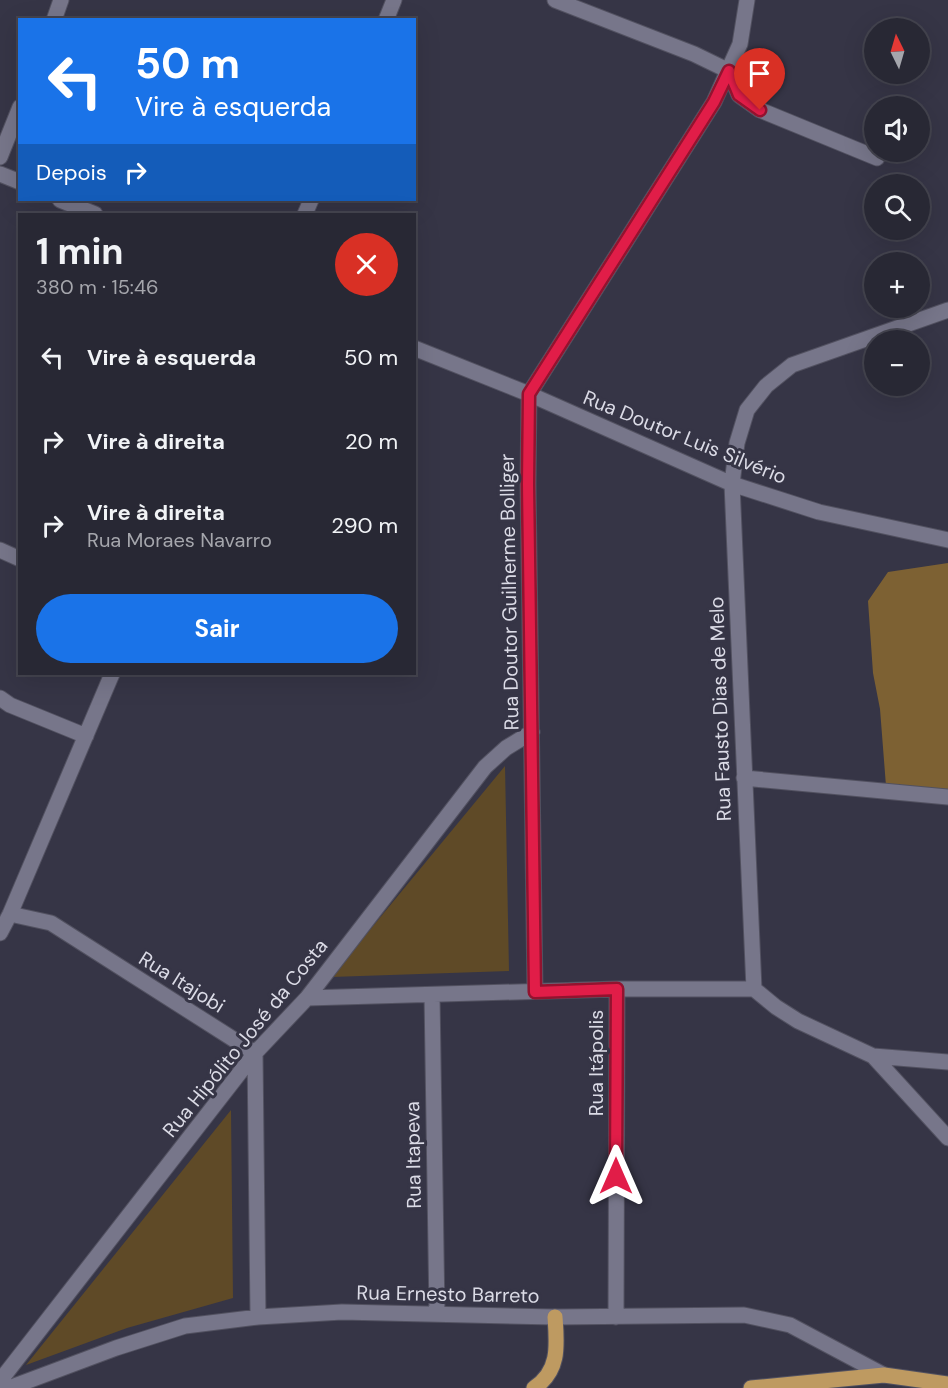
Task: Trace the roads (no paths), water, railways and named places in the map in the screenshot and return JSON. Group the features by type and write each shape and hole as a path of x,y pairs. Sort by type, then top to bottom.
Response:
{"main road":[{"path":"534,1388 552,1370 556,1358 555,1317"},
{"path":"751,1388 884,1375 948,1384"}],"street":[{"path":"55,18 61,0"},
{"path":"387,18 394,0"},
{"path":"555,0 694,54 729,71 739,95 760,110 864,153"},
{"path":"529,394 714,102 740,44 747,0"},
{"path":"0,157 18,112"},
{"path":"0,174 18,181"},
{"path":"62,201 92,213"},
{"name":"Rua Fausto Dias de Melo","path":"754,989 732,484 737,442 747,410 766,386 792,365 948,310"},
{"name":"Rua Doutor Luis Silvério","path":"416,349 529,394 732,484 819,512 948,540"},
{"name":"Rua Doutor Guilherme Bolliger","path":"529,394 528,484 535,992"},
{"path":"0,550 18,558"},
{"path":"0,933 112,675"},
{"path":"0,698 10,705 87,736"},
{"name":"Rua Hipólito José da Costa","path":"0,1381 255,1053 307,998 485,767 506,748 532,732"},
{"path":"744,778 948,796"},
{"name":"Rua Itajobi","path":"10,914 51,923 255,1053"},
{"path":"307,998 617,989 754,989 798,1021 873,1056 948,1062"},
{"name":"Rua Itápolis","path":"616,1317 617,989"},
{"name":"Rua Itapeva","path":"432,996 436,1314"},
{"path":"255,1053 258,1317"},
{"path":"873,1056 948,1138"},
{"name":"Rua Ernesto Barreto","path":"9,1388 116,1348 185,1326 258,1317 342,1312 555,1317 744,1315 790,1325 884,1375"}]}
